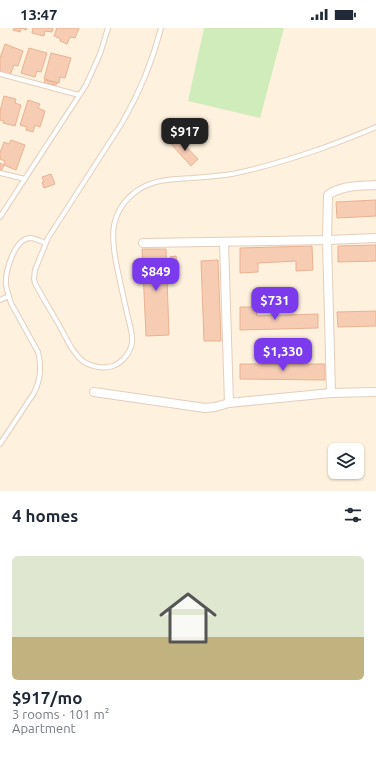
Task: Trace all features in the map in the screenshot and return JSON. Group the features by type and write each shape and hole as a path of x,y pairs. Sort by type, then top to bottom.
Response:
{"street":[{"path":"331,393 326,240 328,195 335,190 348,187 376,185"},
{"path":"143,243 376,238"},
{"path":"224,242 229,403"},
{"path":"94,392 205,408 229,403 331,393 376,392"}],"lane":[{"path":"0,217 88,80 96,64 108,28"},
{"path":"161,28 150,68 142,87 122,123 51,232 45,243 34,274 35,283 70,345 84,362 102,368 114,366 127,354 132,343 113,238 115,221 118,214 132,195 145,186 158,181 173,178 212,177 276,164 342,141 376,127"},
{"path":"0,74 79,95"},
{"path":"0,173 25,179"},
{"path":"0,444 34,393 40,373 40,359 38,352 11,303 6,286 7,269 13,255 22,242 30,238 45,243"},
{"path":"0,300 9,296"}],"green space":[{"path":"204,28 284,28 260,118 188,101"}],"building":[{"path":"14,28 21,28 20,32 13,30"},
{"path":"33,28 53,28 52,32 45,31 44,36 32,33"},
{"path":"57,28 79,28 75,38 70,37 67,44 54,36"},
{"path":"5,44 23,51 18,66 14,65 10,75 0,72 0,58"},
{"path":"29,48 47,53 41,72 37,71 35,77 21,73"},
{"path":"51,53 71,58 65,78 60,77 59,83 44,79"},
{"path":"45,80 57,83 56,85 44,83"},
{"path":"4,96 16,99 15,103 21,105 15,126 3,123 4,121 0,120 0,111"},
{"path":"28,100 40,104 38,108 45,111 40,127 35,125 33,132 26,130 27,127 20,125"},
{"path":"178,138 198,159 191,166 171,144"},
{"path":"11,140 25,145 16,170 4,165 5,161 0,159 0,153 4,142 9,144"},
{"path":"0,163 4,165 1,171 0,171"},
{"path":"51,174 55,184 44,188 42,177"},
{"path":"376,200 376,216 337,218 336,202"},
{"path":"376,245 376,261 338,262 338,246"},
{"path":"312,246 313,270 296,271 296,261 258,263 258,272 240,273 240,248"},
{"path":"142,249 166,249 169,335 146,336"},
{"path":"176,256 177,262 171,263 170,257"},
{"path":"218,260 221,341 204,341 201,261"},
{"path":"240,307 256,307 257,316 318,314 318,328 240,330"},
{"path":"376,311 376,326 338,327 337,312"},
{"path":"240,364 325,364 325,380 240,379"}]}
